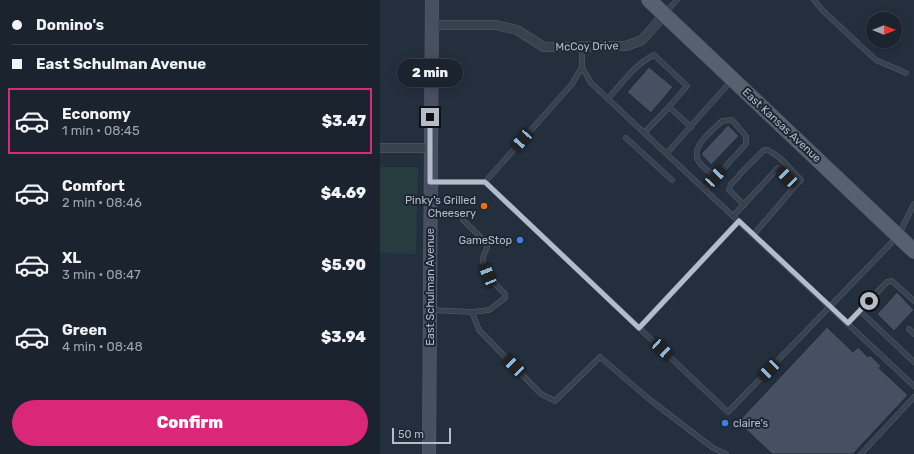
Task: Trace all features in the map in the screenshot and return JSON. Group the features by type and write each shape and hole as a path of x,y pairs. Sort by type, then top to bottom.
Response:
{"main road":[{"name":"East Kansas Avenue","path":"649,0 914,251"}],"street":[{"name":"East Schulman Avenue","path":"429,454 432,0"},
{"name":"McCoy Drive","path":"431,26 496,25 516,30 544,47 626,46 642,40 664,15"},
{"path":"380,148 430,148"}],"lane":[{"path":"664,15 677,0"},
{"path":"814,0 827,15 876,60 906,73"},
{"path":"582,46 582,67 591,83 754,234 914,386"},
{"path":"608,99 634,69 654,55 687,86 645,132"},
{"path":"485,182 572,84 582,67"},
{"path":"667,153 733,80"},
{"path":"669,107 690,127"},
{"path":"705,189 746,144 746,136 732,120 722,121 697,147 696,154 699,162 715,177"},
{"path":"626,138 672,180"},
{"path":"744,205 729,190 731,184 764,150 768,150 780,158 801,180 754,234"},
{"path":"734,216 778,168 796,185"},
{"path":"430,182 485,182 728,412 898,236 914,204"},
{"path":"429,310 472,312 489,310 505,298 505,294 488,275 484,264 483,258 488,244 463,220"},
{"path":"639,328 739,221"},
{"path":"848,323 887,282 892,281 896,283 914,300"},
{"path":"860,311 914,362"},
{"path":"472,312 479,330 541,394 555,401 600,356 649,399 713,448 726,454"},
{"path":"909,329 914,334"},
{"path":"861,454 914,397"}],"green space":[{"path":"380,167 418,167 416,254 380,253"}],"building":[{"path":"649,67 673,87 651,113 627,92"},
{"path":"728,125 739,136 711,165 701,154"},
{"path":"897,292 914,310 894,331 877,314"},
{"path":"827,327 853,352 858,347 868,357 870,355 881,366 879,368 908,395 853,454 772,454 738,422"}],"place":[{"name":"Pinky's Grilled Cheesery","path":"484,206"},
{"name":"GameStop","path":"520,240"},
{"name":"claire's","path":"725,423"}],"route":[{"path":"430,117 430,182 485,182 639,328 739,221 848,323 869,301"}]}
